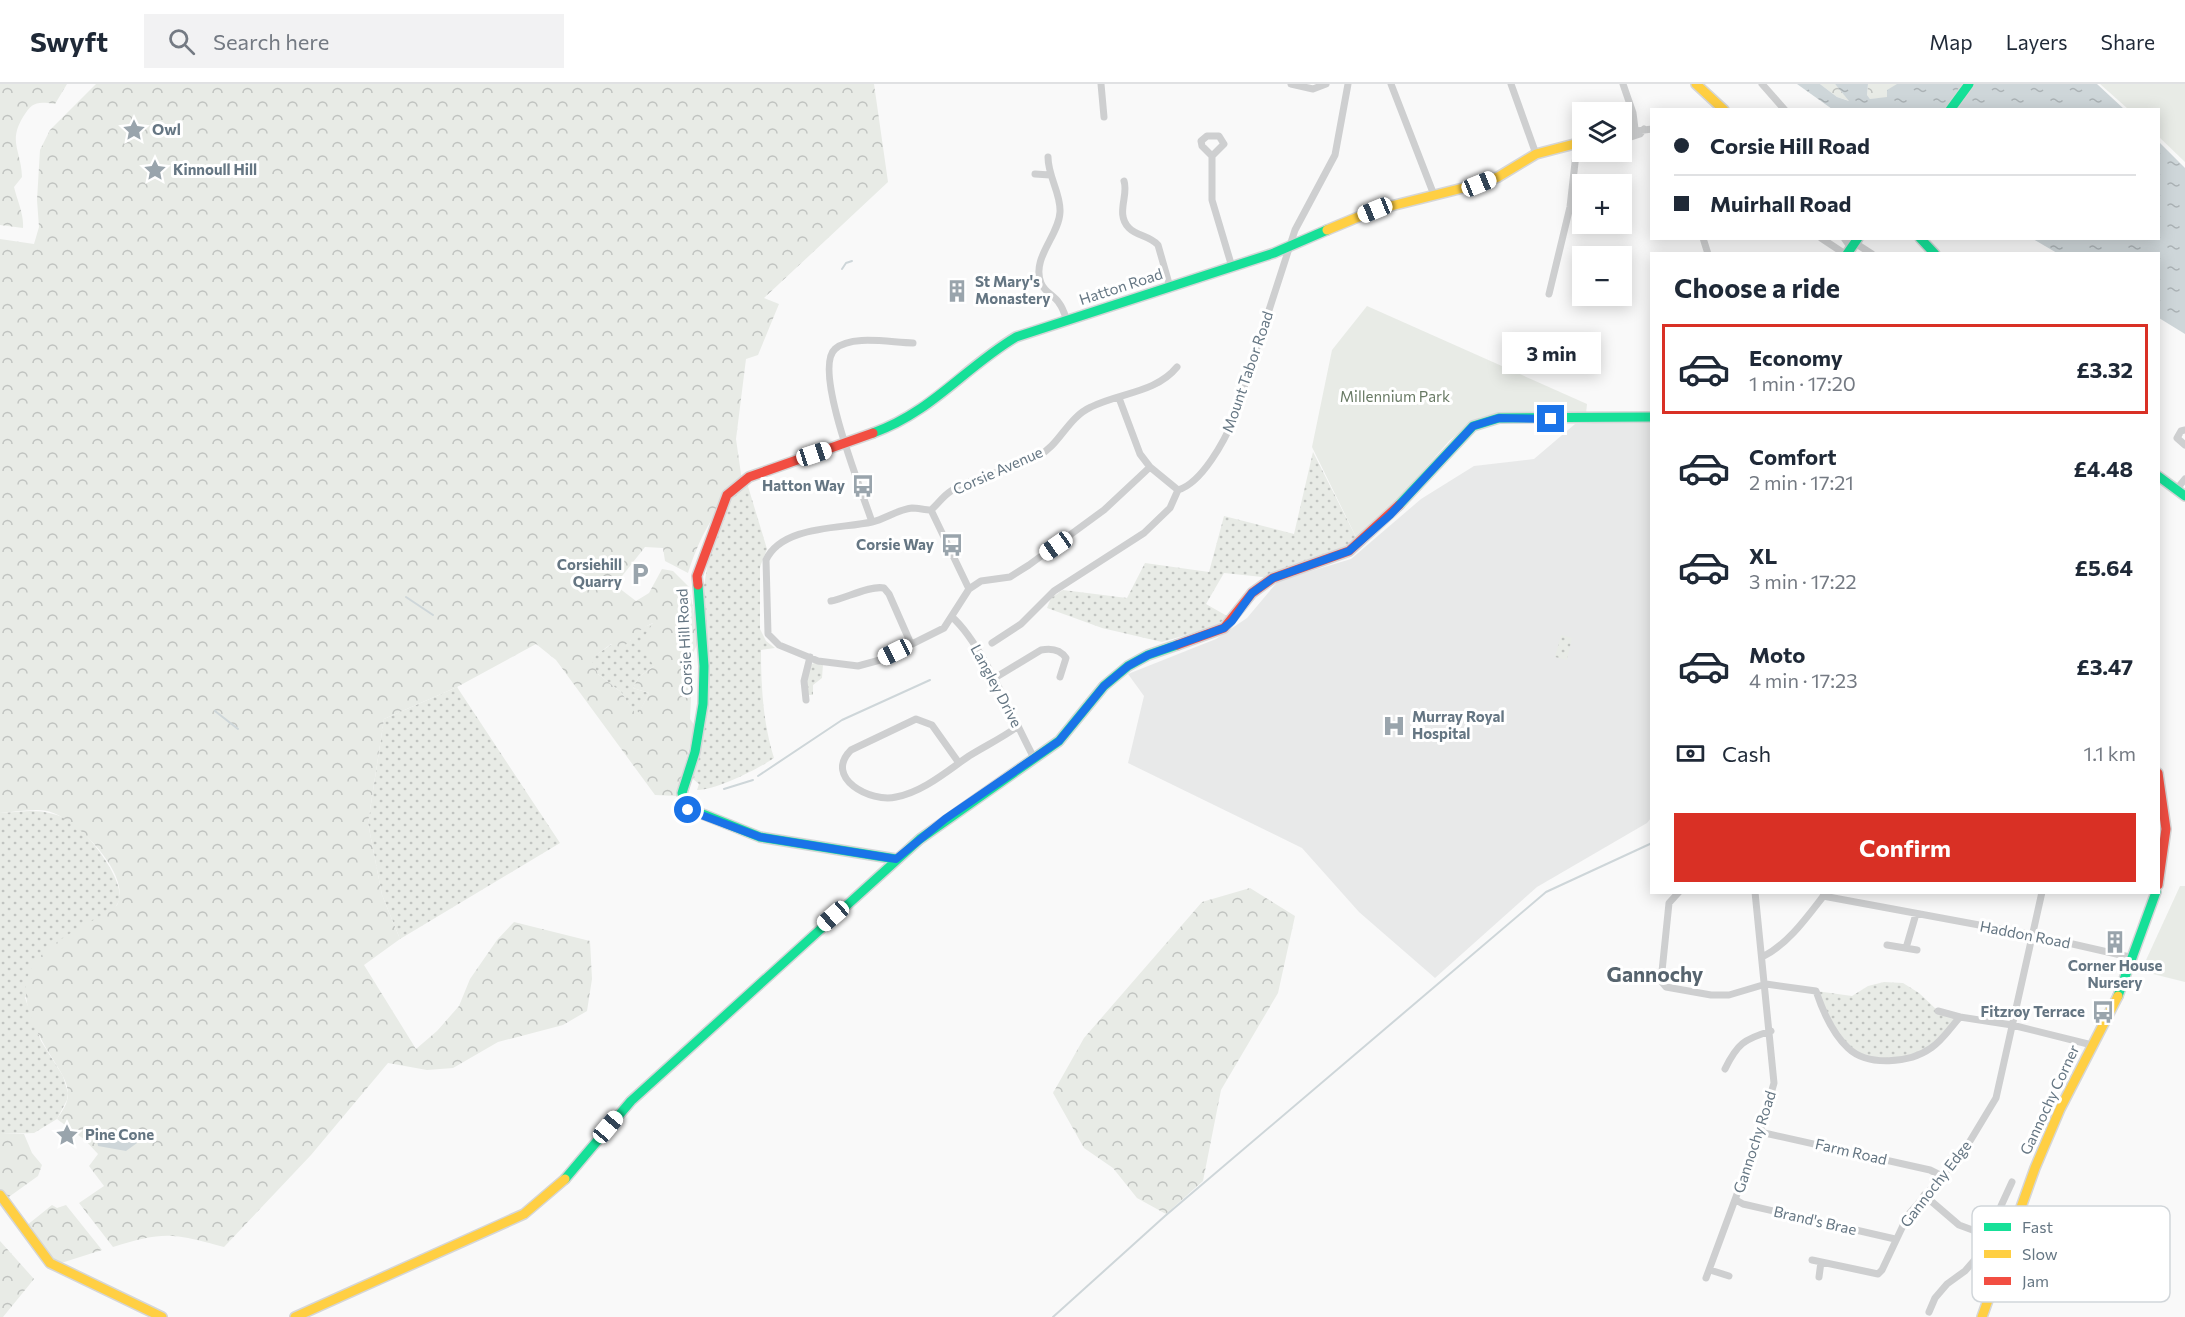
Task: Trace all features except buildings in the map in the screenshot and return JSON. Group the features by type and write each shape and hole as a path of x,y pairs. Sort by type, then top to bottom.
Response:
{"street":[{"path":"1101,84 1104,117"},
{"path":"1291,84 1313,89 1326,84"},
{"name":"Mount Tabor Road","path":"992,643 1021,624 1054,591 1144,533 1170,508 1178,490 1185,487 1207,464 1228,433 1293,245 1295,230 1315,188 1335,155 1348,84"},
{"path":"1391,84 1434,195"},
{"path":"1511,84 1536,154"},
{"path":"1623,84 1633,112 1635,129"},
{"path":"1696,84 1722,108"},
{"path":"1762,84 1783,108"},
{"path":"1951,108 1969,84"},
{"path":"1632,130 1648,129"},
{"path":"1632,137 1648,129"},
{"name":"Hatton Road","path":"844,444 900,423 920,411 998,346 1016,337 1232,267 1293,245 1375,210 1489,181 1536,154 1572,145"},
{"path":"1212,156 1212,200 1232,267"},
{"path":"1048,157 1050,175 1060,202 1060,215 1039,264 1038,275 1044,289 1059,302 1067,321"},
{"path":"1549,294 1570,207 1575,162"},
{"path":"1035,174 1050,175"},
{"path":"1124,181 1122,201 1126,225 1158,245 1170,287"},
{"path":"1828,240 1866,252"},
{"path":"1922,240 1933,252"},
{"path":"872,522 844,444 828,368 835,349 859,341 913,343"},
{"name":"Corsie Avenue","path":"931,510 952,490 1038,457 1053,444 1079,413 1157,382 1178,367"},
{"path":"1119,398 1136,446 1150,467 1178,490"},
{"path":"295,1317 524,1214 562,1182 631,1101 879,874 945,819 1064,735 1104,686 1128,666 1148,655 1224,628 1232,621 1252,593 1273,578 1349,551 1396,510 1473,426 1499,418 1650,417"},
{"path":"2185,430 2178,436 2185,444"},
{"name":"Corsie Hill Road","path":"844,444 749,477 736,485 723,502 697,576 704,666 704,704 695,752 682,799 688,810 760,837 896,859"},
{"path":"969,589 931,510 912,508 872,522 834,526 784,540 768,555 765,571 768,634 779,645 828,663 862,665 911,644 940,630 952,617 969,589 981,581 1010,577 1029,565 1107,508 1150,467"},
{"path":"2160,478 2185,496"},
{"path":"2176,490 2185,479"},
{"path":"831,601 849,598 874,588 884,588 889,594 911,644"},
{"name":"Langley Drive","path":"952,617 969,635 1034,758"},
{"path":"993,680 1041,650 1049,648 1066,658 1060,677"},
{"path":"806,700 804,681 810,657"},
{"path":"959,763 932,724 916,719 851,750 844,758 843,770 847,780 857,790 889,799 912,792 959,763 1017,727"},
{"path":"2160,795 2167,844 2160,877"},
{"path":"1677,894 1669,903 1661,981 1666,987 1711,995 1729,995 1766,984 1816,992 1831,1027 1849,1050 1893,1062 1903,1061 1932,1048 1960,1017"},
{"name":"Gannochy Road","path":"1706,1278 1760,1132 1774,1083 1764,956 1755,894"},
{"path":"1764,956 1774,951 1791,935 1825,894"},
{"name":"Haddon Road","path":"1825,894 1916,914 2033,935 2134,958"},
{"name":"Gannochy Edge","path":"1821,1262 1878,1274 1882,1270 1895,1239 1924,1195 1964,1151 1996,1098 2042,894"},
{"path":"1938,1011 1960,1017 2012,1025 2092,1045 2134,958 2156,894"},
{"path":"1906,948 1916,914"},
{"path":"1887,945 1917,950"},
{"path":"1725,1069 1735,1048 1753,1036 1771,1031"},
{"name":"Gannochy Corner","path":"2021,1206 2060,1108 2092,1045"},
{"name":"Farm Road","path":"1760,1132 1930,1170 1942,1176"},
{"path":"2000,1206 2012,1182"},
{"path":"0,1195 50,1263 162,1317"},
{"path":"1924,1195 1959,1225 1972,1230"},
{"name":"Brand's Brae","path":"1736,1200 1743,1204 1895,1239"},
{"path":"1812,1260 1821,1262 1820,1277"},
{"path":"1929,1312 1935,1298 1947,1284 1972,1265"},
{"path":"1710,1270 1729,1276"},
{"name":"Gannochy Corner","path":"1982,1317 1987,1302"}],"shaded area":[{"name":"Murray Royal Hospital","path":"1650,420 1650,819 1537,887 1435,978 1359,912 1302,848 1128,763 1144,696 1128,674 1216,639 1247,618 1278,581 1351,559 1421,499 1474,466 1534,459 1575,424"}],"green space":[{"path":"0,84 67,84 55,104 39,103 32,106 26,112 16,133 22,177 14,187 23,228 0,225"},
{"path":"96,84 874,84 888,182 764,298 779,304 758,355 746,359 736,439 742,481 709,524 688,573 665,561 663,548 645,547 615,585 636,601 649,593 662,569 673,571 689,587 699,641 693,653 690,719 695,726 677,796 655,795 556,660 536,644 457,687 384,719 368,823 382,895 400,939 364,965 416,1049 437,1031 459,1006 470,979 497,940 514,922 590,941 592,979 587,1011 563,1025 498,1042 453,1068 427,1070 388,1063 311,1155 224,1247 180,1237 157,1236 113,1247 79,1203 104,1186 89,1166 98,1154 85,1140 57,1119 67,1101 67,1085 40,1037 26,998 26,985 37,960 54,944 117,905 120,893 110,864 99,849 72,824 42,810 0,813 0,239 34,244 39,227 37,200 40,150 50,130","holes":["653,623 639,645 654,666 639,677 633,688 649,693 637,716 621,692 598,674 591,659 611,644 621,648 642,629"]},
{"path":"1820,84 1835,84 1850,101 1837,97"},
{"path":"1868,84 1897,85 1887,98 1870,99 1867,95"},
{"path":"2100,84 2185,84 2185,162 2160,138 2160,108 2127,108"},
{"name":"Millennium Park","path":"1367,306 1587,404 1586,414 1498,413 1479,418 1450,440 1392,506 1356,537 1312,447 1332,350"},
{"path":"1313,452 1358,541 1349,551 1273,578 1224,573 1206,604 1227,616 1217,626 1162,642 1102,628 1047,608 1051,598 1063,590 1127,598 1145,563 1209,572 1224,516 1294,534"},
{"path":"747,483 767,549 760,567 760,629 766,641 775,648 761,650 761,677 765,718 774,758 725,783 697,790 699,784 693,779 708,706 709,670 703,592 709,555 730,498"},
{"path":"654,623 654,666 639,677 633,688 649,693 637,717 621,692 598,674 590,659 612,644 630,641 636,630"},
{"path":"1561,635 1572,638 1567,660 1555,657"},
{"path":"823,664 822,678 813,685 813,695 808,695 805,680 810,665"},
{"path":"457,687 560,843 400,939 382,895 368,823 384,719"},
{"path":"30,811 58,815 80,829 97,848 113,872 120,895 118,903 107,915 56,945 25,998 41,1041 63,1076 68,1093 67,1100 57,1119 34,1133 0,1134 0,813"},
{"path":"2180,886 2185,886 2185,982 2141,971"},
{"path":"1250,888 1295,916 1278,993 1221,1090 1203,1181 1166,1214 1137,1198 1113,1168 1084,1148 1053,1093 1084,1038 1202,902"},
{"path":"1884,982 1903,983 1919,993 1938,1011 1960,1017 1943,1038 1922,1053 1889,1060 1866,1058 1856,1054 1842,1042 1833,1029 1816,991 1852,996 1868,986"},
{"path":"0,1134 24,1134 32,1153 42,1165 38,1176 6,1199 0,1190"},
{"path":"52,1205 57,1208 66,1205 102,1250 58,1264 45,1253 26,1226"},
{"path":"0,1241 34,1279 3,1317 0,1317"}],"water":[{"path":"1797,84 1820,84 1837,97 1849,101 1835,84 1868,84 1867,95 1870,99 1887,97 1887,90 1897,84 2097,84 2123,108 1831,108"},
{"path":"2160,143 2185,168 2185,334 2160,319 2160,252 2055,252 2035,240 2160,240"},
{"path":"135,1133 137,1143 126,1151 98,1146 96,1134 114,1137"}],"waterway":[{"path":"842,269 846,263 852,261"},
{"path":"406,597 433,615"},
{"path":"758,776 842,720 930,680"},
{"path":"215,711 238,729"},
{"path":"724,789 753,780"},
{"path":"1053,1317 1165,1216 1546,892 1650,844"}],"traffic: fast":[{"path":"1951,108 1969,84"},
{"path":"873,433 913,414 1016,337 1274,253 1327,230"},
{"path":"1848,252 1857,240"},
{"path":"1922,240 1933,252"},
{"path":"1399,505 1473,426 1499,418 1650,417"},
{"path":"2160,477 2185,496"},
{"path":"698,585 704,666 703,704 695,752 682,793 685,807 760,837 896,859"},
{"path":"565,1179 631,1101 920,839 1059,741 1104,686 1128,666 1148,655 1177,645"},
{"path":"2118,996 2155,894"}],"traffic: slow":[{"path":"1696,84 1722,108"},
{"path":"1327,230 1375,210 1479,184 1498,177 1536,154 1572,145"},
{"path":"2021,1206 2060,1109 2118,996"},
{"path":"295,1317 524,1214 565,1179"},
{"path":"0,1195 50,1263 162,1317"},
{"path":"1982,1317 1987,1302"}],"traffic: jam":[{"path":"698,585 697,576 727,495 749,477 873,433"},
{"path":"1177,645 1224,628 1252,593 1273,578 1349,551 1399,505"},
{"path":"2160,787 2166,829 2160,871"}],"place":[{"name":"Owl","path":"134,130"},
{"name":"Kinnoull Hill","path":"155,170"},
{"name":"St Mary's Monastery","path":"957,291"},
{"name":"Hatton Way","path":"863,486"},
{"name":"Corsie Way","path":"952,545"},
{"name":"Corsiehill Quarry","path":"640,574"},
{"name":"Murray Royal Hospital","path":"1394,726"},
{"name":"Corner House Nursery","path":"2115,942"},
{"name":"Fitzroy Terrace","path":"2103,1012"},
{"name":"Pine Cone","path":"67,1135"}],"district":[{"name":"Gannochy","path":"1655,975"}],"route":[{"path":"688,810 760,837 896,859 945,819 1059,741 1104,686 1128,666 1148,655 1224,628 1232,621 1252,593 1273,578 1349,551 1360,538 1390,515 1407,498 1473,426 1485,420 1499,418 1551,419"}]}
